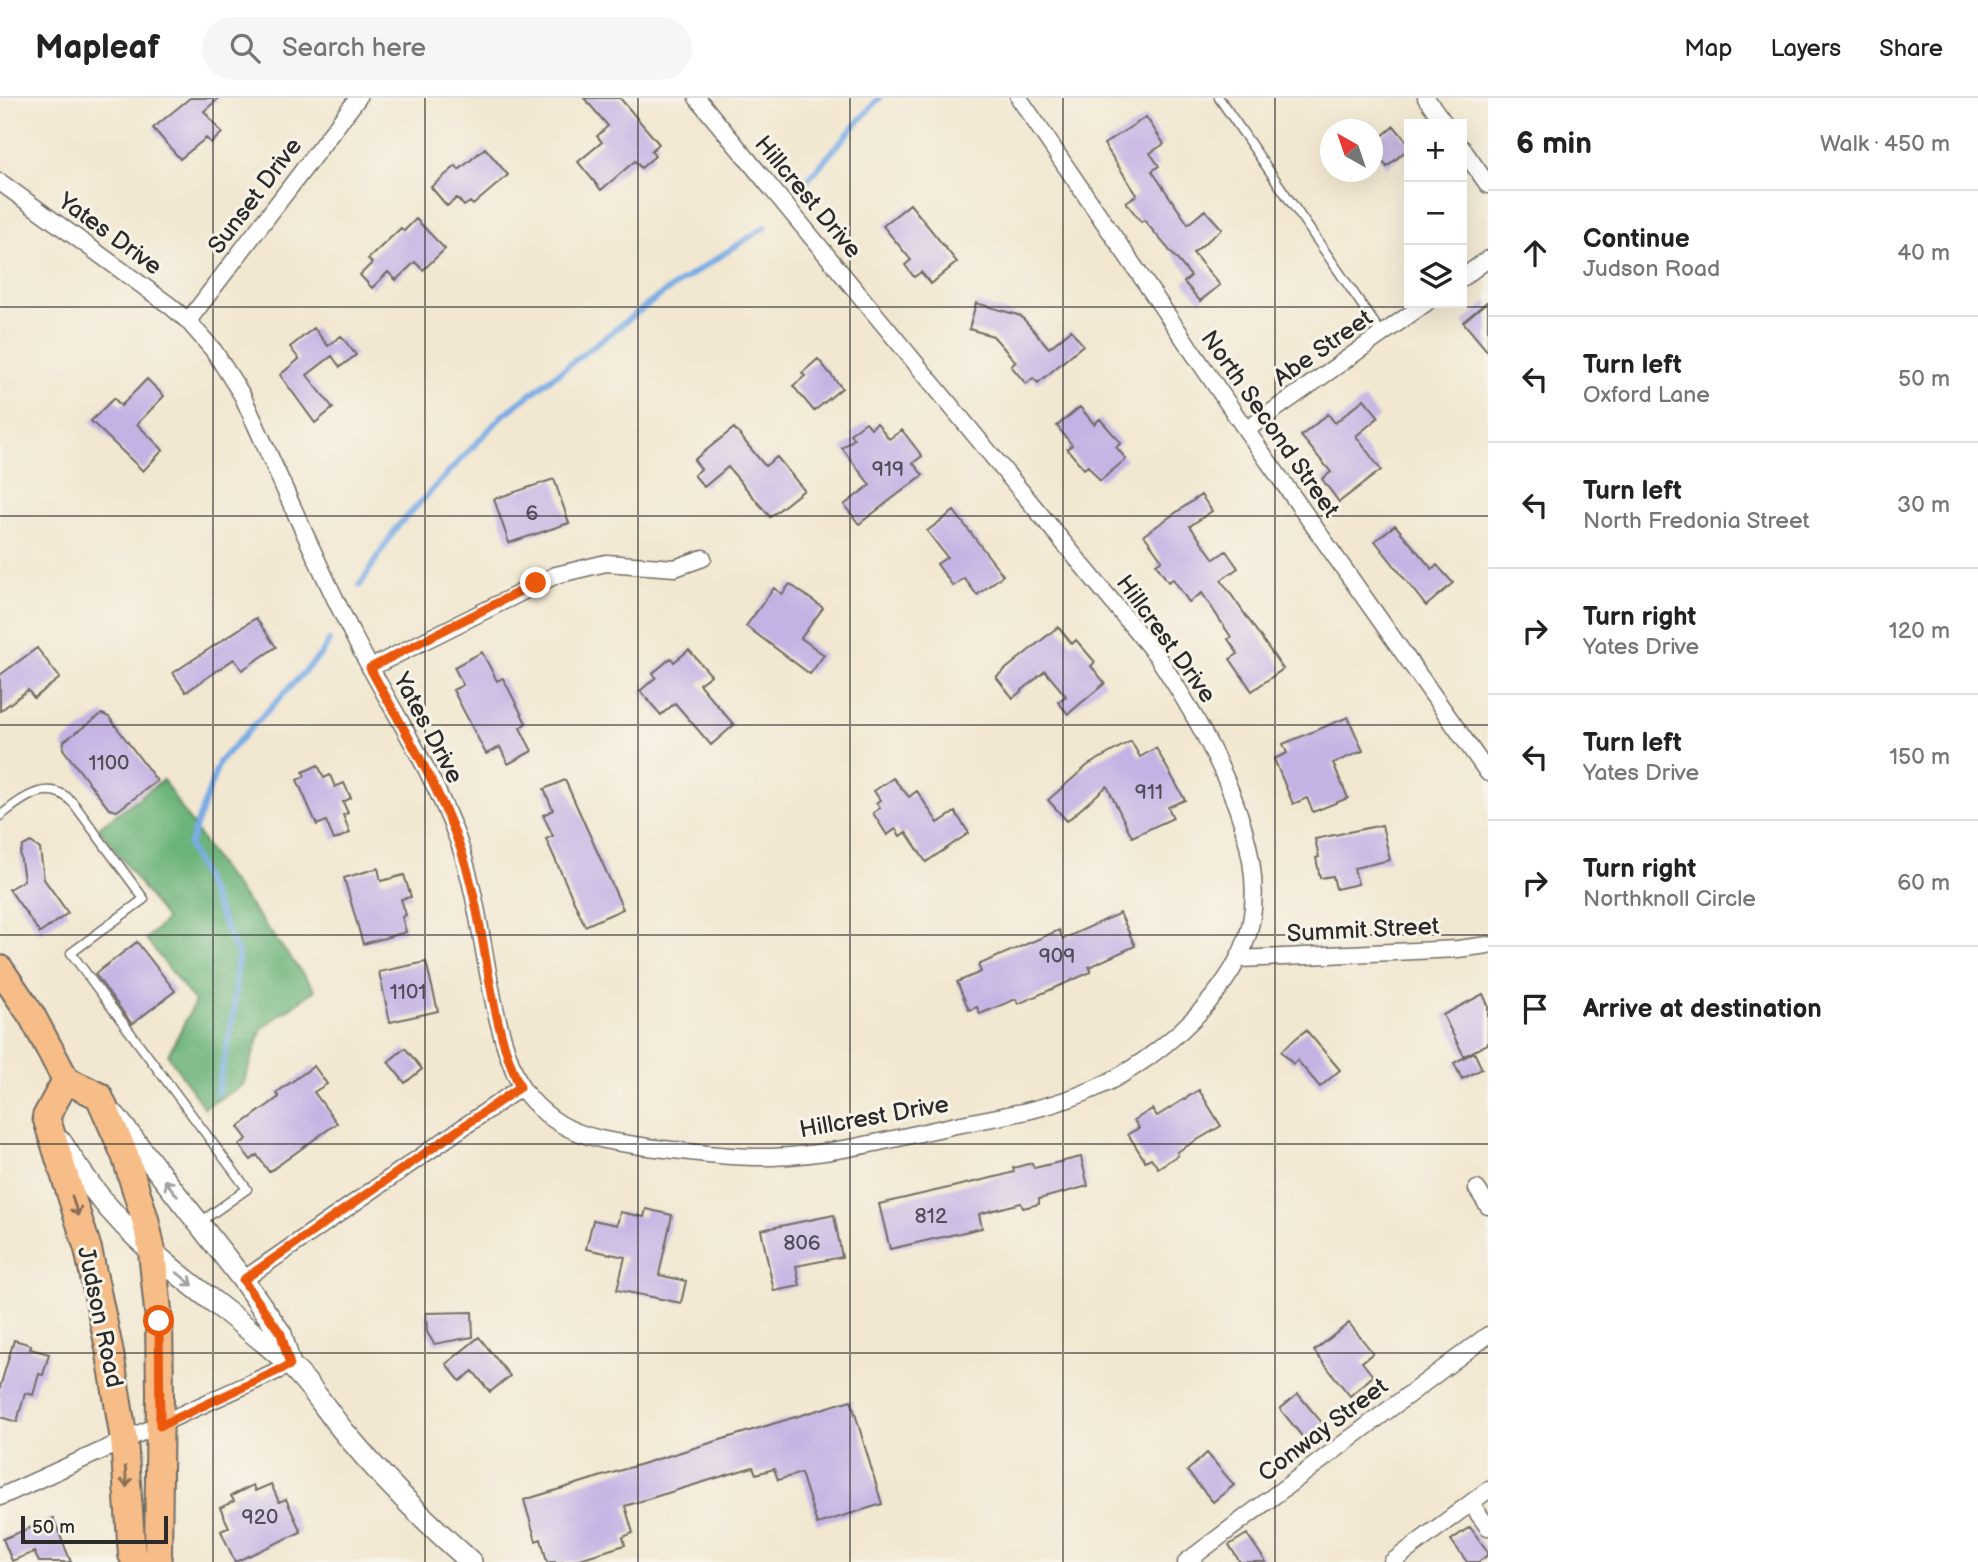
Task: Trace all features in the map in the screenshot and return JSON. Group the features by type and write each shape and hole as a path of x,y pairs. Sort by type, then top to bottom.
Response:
{"main road":[{"path":"3,982 32,1016 66,1080 99,1096"},
{"path":"46,1118 66,1080"},
{"name":"Judson Road","path":"99,1096 135,1185 152,1251 159,1321 160,1426 158,1556 154,1562"},
{"name":"Judson Road","path":"46,1118 90,1259 109,1348 124,1440 132,1555 138,1562"}],"street":[{"name":"Sunset Drive","path":"188,321 358,98"},
{"name":"Hillcrest Drive","path":"520,1087 542,1113 570,1130 625,1143 734,1156 774,1157 839,1150 1030,1110 1097,1088 1138,1063 1197,1016 1230,976 1239,959 1252,920 1253,900 1247,844 1224,775 1182,695 1157,656 697,98"},
{"name":"North Second Street","path":"1019,98 1246,430 1488,773"},
{"path":"1426,98 1441,119"},
{"path":"1467,155 1488,185"},
{"name":"Yates Drive","path":"0,182 188,321 214,351 242,395 344,618 442,802 457,839 475,896 498,1025 520,1087"},
{"path":"1467,274 1488,259"},
{"name":"Abe Street","path":"1246,430 1419,308"},
{"path":"370,668 556,575 607,563 675,568 703,558"},
{"name":"Summit Street","path":"1239,959 1458,949 1488,945"},
{"path":"243,1280 520,1087"},
{"path":"99,1096 243,1280 281,1334 290,1365"},
{"path":"46,1118 94,1192 152,1251 290,1365 394,1488 471,1562"},
{"path":"1477,1189 1488,1206"},
{"name":"Conway Street","path":"1186,1562 1488,1335"},
{"path":"0,1497 290,1365"},
{"path":"1392,1562 1488,1490"},
{"path":"1471,1504 1488,1527"}],"lane":[{"path":"1219,98 1382,334"},
{"path":"0,816 34,794 52,791 61,793 74,804 144,899 71,953 247,1189 199,1224"}],"green space":[{"path":"163,780 218,864 315,990 262,1028 243,1085 204,1108 168,1055 195,1002 146,939 166,920 99,827"}],"building":[{"path":"190,98 219,98 204,111 222,133 211,143 206,138 180,159 153,128"},
{"path":"584,98 620,98 659,144 651,151 655,156 641,168 635,161 601,190 578,162 602,142 597,136 608,126"},
{"path":"1146,117 1164,144 1150,153 1159,166 1152,171 1188,224 1205,210 1222,229 1193,253 1220,285 1200,301 1184,282 1191,276 1126,202 1137,195 1104,144"},
{"path":"1394,126 1404,138 1404,152 1387,167 1383,162 1383,135"},
{"path":"485,148 508,175 473,205 470,202 464,206 457,198 447,206 431,187 456,166 459,170"},
{"path":"910,204 957,262 931,284 921,272 914,277 905,265 911,260 883,226"},
{"path":"416,219 445,249 423,270 415,262 396,280 388,272 372,288 360,275 372,263 368,259 401,228 404,231"},
{"path":"1488,301 1488,352 1463,322"},
{"path":"976,303 1021,316 1049,348 1071,330 1083,345 1038,383 1033,378 1026,384 1011,366 1016,362 993,336 969,329"},
{"path":"314,328 328,346 341,336 356,355 340,367 332,356 307,375 333,408 315,423 280,375 299,359 290,347"},
{"path":"818,359 842,388 814,411 793,386 805,376 802,373"},
{"path":"147,379 164,396 137,424 163,450 143,471 91,421 114,398 121,406"},
{"path":"1364,399 1379,417 1356,436 1381,470 1339,502 1322,479 1331,472 1301,436 1328,414 1335,423"},
{"path":"1080,407 1094,424 1100,419 1121,443 1116,447 1126,459 1100,481 1088,466 1084,469 1067,449 1072,445 1057,426"},
{"path":"866,422 871,428 877,423 889,439 902,430 922,456 913,463 923,475 859,524 844,505 870,485 842,448 854,439 850,434"},
{"path":"734,428 765,466 777,457 804,490 770,517 728,467 704,487 694,475 701,469 694,460"},
{"path":"554,479 569,523 509,543 494,499"},
{"path":"1201,495 1212,511 1190,526 1214,559 1226,551 1238,568 1221,580 1283,669 1252,691 1230,659 1238,654 1228,639 1231,637 1202,593 1189,602 1173,579 1168,582 1156,564 1162,560 1144,535"},
{"path":"954,511 1003,575 977,595 964,578 953,586 937,564 947,557 927,531"},
{"path":"1395,525 1432,569 1437,565 1453,583 1426,606 1375,541"},
{"path":"790,584 823,608 801,638 824,655 810,674 746,626 774,588 782,594"},
{"path":"256,618 276,647 242,670 234,659 186,692 173,673"},
{"path":"1058,627 1072,644 1076,640 1095,662 1091,666 1105,683 1068,714 1058,702 1066,696 1045,671 1013,698 996,677"},
{"path":"37,648 60,678 34,698 28,690 0,711 0,675"},
{"path":"689,650 711,675 699,684 734,725 711,745 675,703 661,715 640,691 656,677 653,673 671,658 674,662"},
{"path":"482,652 497,681 503,678 526,723 520,728 532,751 508,764 500,747 486,754 453,690 463,685 454,667"},
{"path":"102,714 109,717 157,781 117,811 109,809 63,749 64,741"},
{"path":"1348,717 1363,751 1333,763 1348,798 1313,812 1307,798 1293,804 1274,759 1287,753 1283,744"},
{"path":"1131,741 1140,757 1156,748 1185,800 1168,807 1173,818 1132,837 1107,786 1067,821 1048,800 1088,765"},
{"path":"318,765 324,778 330,775 335,787 344,783 351,798 343,802 348,813 343,815 350,833 334,840 326,821 317,825 297,780 305,776 303,772"},
{"path":"893,778 909,797 917,791 938,823 955,812 969,833 926,862 906,832 900,836 896,829 887,835 873,813 880,808 876,803 880,800 874,791"},
{"path":"565,780 623,909 585,926 546,839 553,836 543,815 553,810 544,789"},
{"path":"1382,825 1390,860 1354,868 1358,884 1336,889 1333,876 1320,878 1315,839"},
{"path":"31,842 40,849 44,879 68,913 40,933 9,889 24,880 20,854 23,846"},
{"path":"378,868 381,881 404,875 411,897 401,899 406,915 402,917 406,932 363,944 344,878"},
{"path":"1120,913 1135,946 1089,967 1091,972 1018,1004 1016,999 980,1014 977,1007 969,1010 957,982 981,972 978,965 1059,930 1063,939"},
{"path":"137,942 175,991 132,1024 95,974"},
{"path":"426,962 438,1011 390,1022 379,972"},
{"path":"1483,994 1488,1005 1488,1044 1464,1056 1443,1015"},
{"path":"1306,1030 1340,1070 1320,1087 1297,1060 1293,1064 1281,1051"},
{"path":"405,1048 422,1069 405,1083 388,1062"},
{"path":"1474,1052 1482,1069 1462,1079 1454,1063"},
{"path":"314,1066 327,1084 314,1092 337,1123 269,1172 257,1155 251,1160 239,1145 247,1139 238,1127 279,1097 276,1093"},
{"path":"1199,1090 1221,1126 1177,1152 1178,1155 1158,1168 1151,1158 1145,1161 1128,1134 1139,1128 1134,1120 1152,1109 1157,1116"},
{"path":"1081,1157 1088,1186 1039,1199 1039,1204 1023,1208 1021,1203 979,1214 982,1228 890,1249 879,1204 1000,1176 1014,1172 1013,1168 1032,1163 1034,1168"},
{"path":"646,1209 672,1215 659,1275 686,1281 681,1303 617,1290 625,1257 586,1249 593,1220 617,1225 620,1212 644,1217"},
{"path":"834,1215 842,1257 796,1266 800,1286 774,1291 761,1230"},
{"path":"472,1312 473,1337 434,1344 427,1332 426,1313"},
{"path":"1349,1323 1373,1353 1362,1362 1373,1376 1350,1396 1314,1351"},
{"path":"479,1337 510,1376 490,1392 473,1371 460,1381 446,1364"},
{"path":"14,1340 31,1345 30,1349 49,1354 33,1395 25,1393 17,1422 0,1417 0,1387"},
{"path":"1298,1394 1324,1425 1305,1440 1280,1409"},
{"path":"851,1400 882,1504 817,1524 801,1473 778,1480 774,1469 756,1474 753,1467 625,1506 633,1533 623,1537 625,1545 570,1562 547,1562 541,1539 536,1541 524,1500"},
{"path":"1207,1453 1234,1485 1213,1502 1187,1471"},
{"path":"271,1484 279,1502 286,1499 301,1532 235,1562 221,1531 229,1527 220,1508 234,1501 231,1496 253,1485 255,1491"},
{"path":"53,1518 71,1562 39,1562 34,1552 12,1561 3,1539"},
{"path":"1470,1527 1488,1552 1488,1555 1478,1562 1467,1562 1451,1540"},
{"path":"1247,1534 1266,1562 1240,1562 1229,1545"}],"waterway":[{"path":"803,185 879,98"},
{"path":"360,585 396,528 502,416 659,296 765,227"},
{"path":"217,1093 233,1017 238,954 189,846 219,762 322,653 329,641"}],"route":[{"path":"159,1321 160,1426 290,1365 281,1334 243,1280 520,1087 509,1062 495,1015 475,896 457,839 442,802 370,668 536,583"}]}
